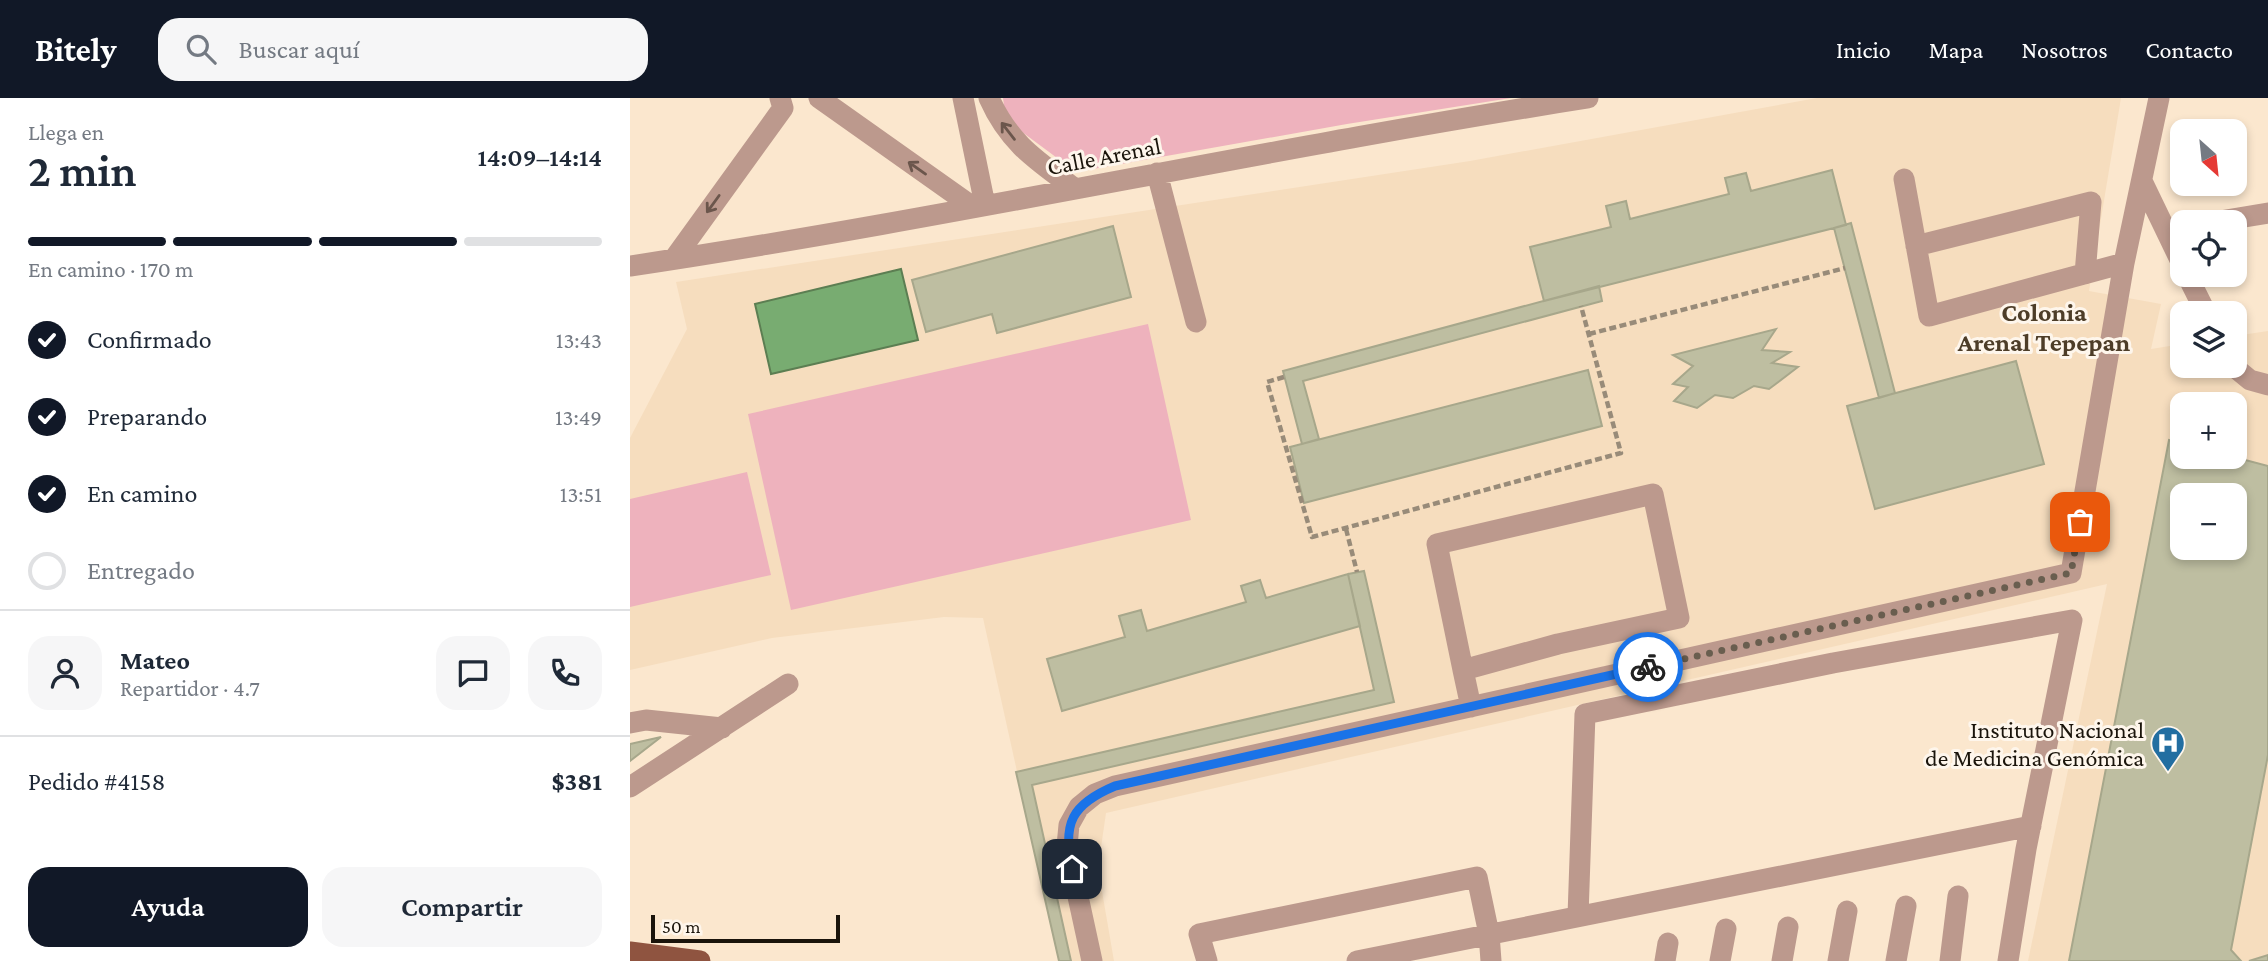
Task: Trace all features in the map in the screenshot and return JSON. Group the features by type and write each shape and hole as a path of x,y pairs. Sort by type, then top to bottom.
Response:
{"main road":[{"path":"630,952 700,961"}],"street":[{"path":"819,98 979,206"},
{"path":"963,98 979,206"},
{"path":"989,98 999,119 1024,151 1074,188"},
{"name":"Calle Arenal","path":"630,266 979,206 1414,125 1588,98"},
{"path":"1092,961 1067,846 1069,825 1079,807 1095,794 1115,786 2071,573 2124,263 2159,98"},
{"path":"674,259 785,101"},
{"path":"1157,173 1196,322"},
{"path":"1904,179 1929,316 2124,263"},
{"path":"2141,181 2170,223"},
{"path":"1916,246 2091,202 2085,274"},
{"path":"2247,216 2268,213"},
{"path":"2247,378 2268,385"},
{"path":"1463,670 1558,644 1679,618 1653,494 1437,544 1463,670 1471,707"},
{"path":"1578,916 1585,714 1833,663 2072,620 2031,826 2008,961"},
{"path":"630,787 789,684"},
{"path":"630,723 646,720 722,729"},
{"path":"1357,961 2031,826"},
{"path":"1207,961 1199,934 1477,877 1492,961"},
{"path":"1950,961 1958,896"},
{"path":"1896,961 1906,906"},
{"path":"1838,961 1847,911"},
{"path":"1782,961 1788,928"},
{"path":"1720,961 1726,929"}],"path":[{"path":"1589,334 1845,268"},
{"path":"1284,377 1267,382 1312,537 1621,453 1581,306"},
{"path":"1346,529 1357,572"}],"shaded area":[{"path":"1003,98 1511,98 1076,172 1006,120"},
{"path":"1817,98 2121,98 2089,291 2161,304 2151,349 2170,346 2170,378 2247,378 2247,334 2268,331 2268,961 2028,961 2107,584 1106,813 1098,868 1114,961 1059,961 983,618 944,617 772,638 630,670 630,438 687,329 676,282 1470,161"},
{"path":"901,269 918,340 771,374 755,304"},
{"path":"1148,324 1191,520 791,610 748,414"},
{"path":"747,472 771,575 630,607 630,499"}],"building":[{"path":"1832,170 1846,225 1544,301 1530,247 1611,227 1606,206 1626,201 1630,219 1729,194 1725,178 1746,173 1751,191"},
{"path":"1851,223 1895,393 1879,398 1834,228"},
{"path":"1113,226 1131,297 997,333 992,314 926,332 912,280"},
{"path":"1599,286 1602,301 1303,381 1319,439 1302,444 1283,371"},
{"path":"1776,329 1762,350 1790,352 1772,363 1798,367 1769,389 1754,386 1733,398 1715,395 1697,408 1674,401 1688,387 1673,384 1693,366 1673,355"},
{"path":"2016,361 2044,464 1875,509 1847,406"},
{"path":"1588,370 1602,426 1304,503 1290,447"},
{"name":"Instituto Nacional de Medicina Genómica","path":"2169,440 2170,469 2247,469 2247,460 2268,466 2268,755 2231,950 2241,961 2069,961"},
{"path":"1364,571 1394,702 1032,785 1071,961 1059,961 1016,772 1374,690 1348,574"},
{"path":"1348,574 1360,626 1062,711 1047,659 1125,637 1119,616 1141,610 1147,631 1246,602 1241,586 1260,580 1266,598"},
{"path":"661,737 630,761 630,744"},
{"path":"2268,955 2268,961 2249,961"}],"way so far":[{"path":"1648,667 2071,573 2080,522"}],"place":[{"name":"Instituto Nacional de Medicina Genómica","path":"2168,773"}],"district":[{"name":"Colonia Arenal Tepepan","path":"2044,327"}],"route":[{"path":"1072,869 1067,846 1069,825 1079,807 1095,794 1115,786 1648,667"}]}
